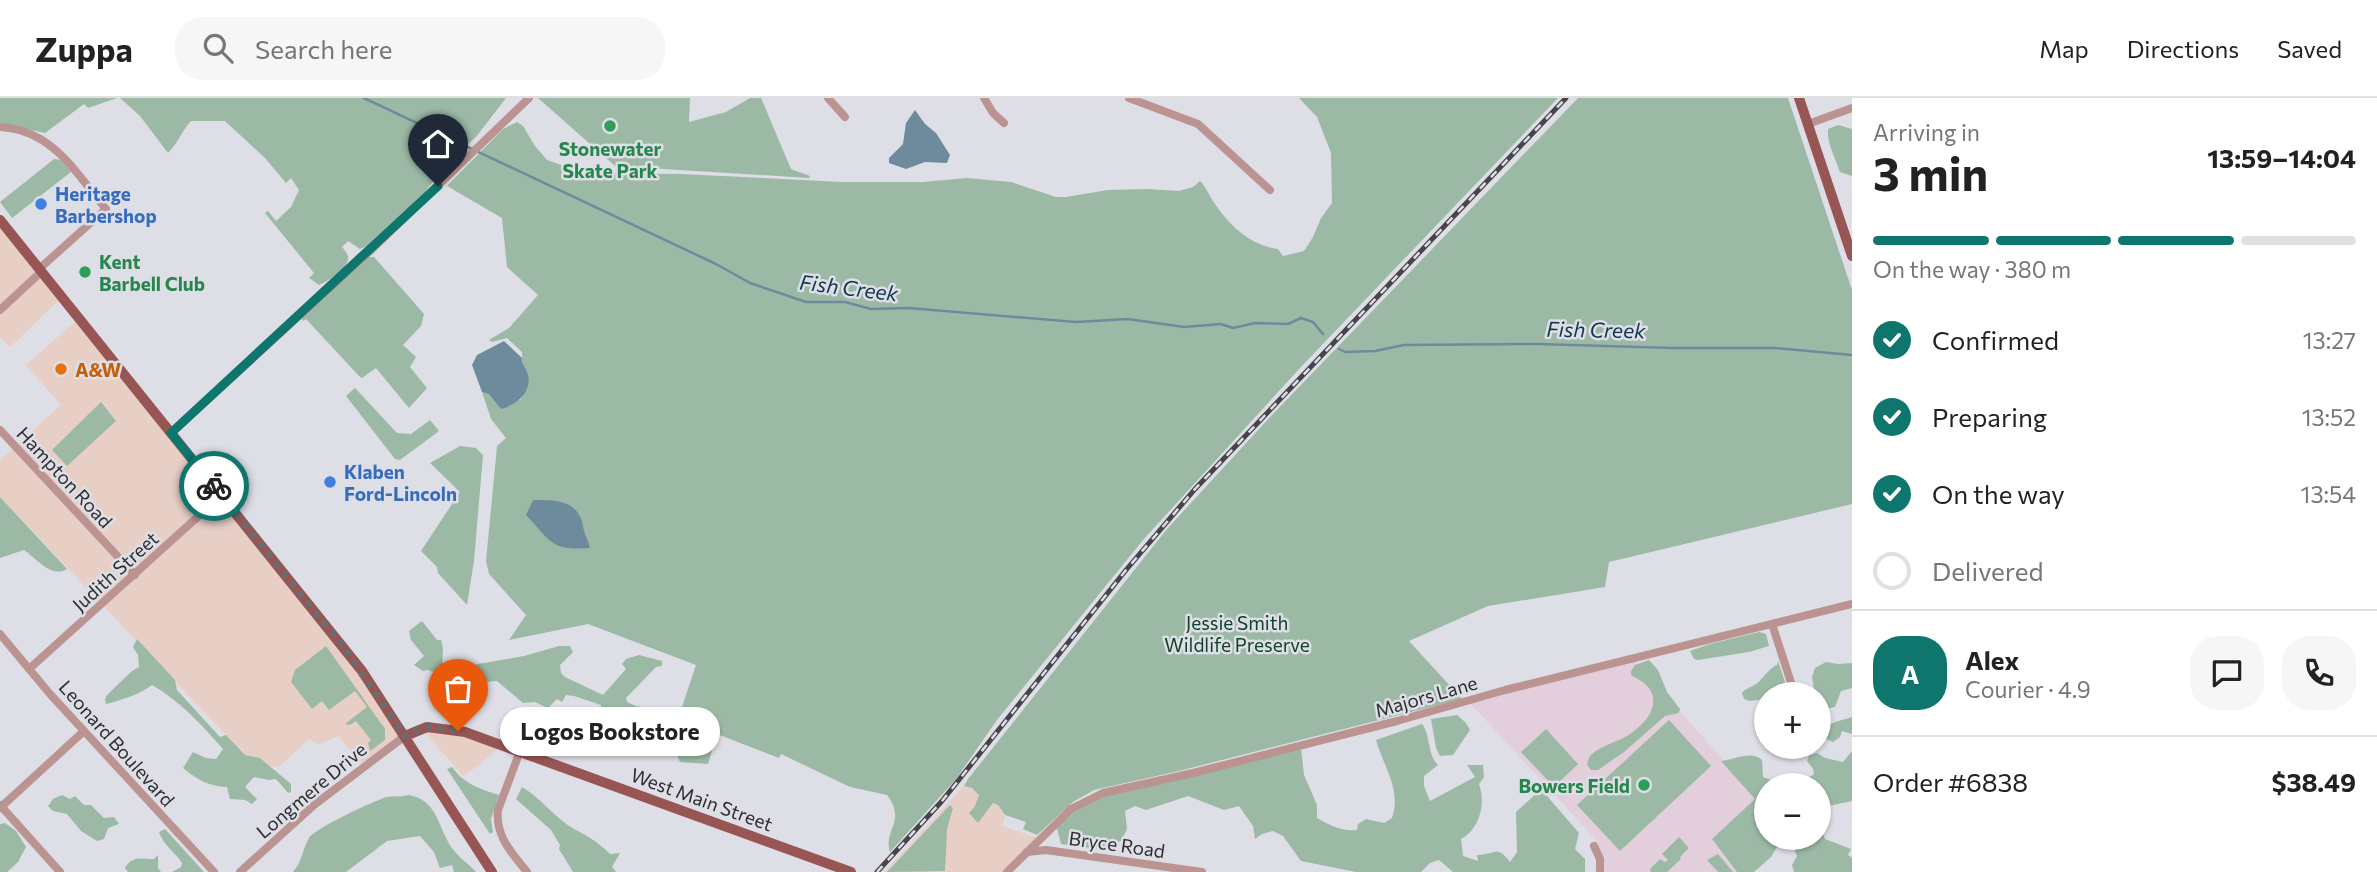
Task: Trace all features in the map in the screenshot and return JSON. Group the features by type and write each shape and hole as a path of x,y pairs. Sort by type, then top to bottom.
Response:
{"main road":[{"path":"1799,98 1852,256"},
{"path":"0,220 345,649 405,736 492,872"},
{"name":"West Main Street","path":"405,736 427,727 465,732 850,872"}],"street":[{"path":"171,433 379,243 529,98"},
{"path":"828,98 845,117"},
{"path":"984,98 993,113 1004,123"},
{"path":"1129,98 1198,124 1270,190"},
{"path":"1808,124 1852,108"},
{"path":"0,127 23,130 46,141 106,209 0,310"},
{"name":"Hampton Road","path":"0,430 135,575"},
{"name":"Judith Street","path":"29,669 222,495"},
{"name":"Majors Lane","path":"1007,872 1071,809 1103,793 1194,773 1397,721 1505,690 1852,604"},
{"path":"1772,624 1790,682"},
{"name":"Leonard Boulevard","path":"0,634 84,731 214,872"},
{"path":"60,872 0,807 84,731"},
{"name":"Longmere Drive","path":"240,872 311,807 405,736"},
{"path":"520,751 498,810 497,820 503,840 527,872"},
{"path":"1594,846 1600,859 1600,872"},
{"name":"Bryce Road","path":"1027,852 1046,850 1202,872"}],"shaded area":[{"path":"0,220 62,297 10,347 0,337"},
{"path":"79,318 222,495 405,736 364,766 338,736 319,745 309,739 280,766 269,767 260,758 245,755 0,497 0,460 61,405 26,365"},
{"path":"1635,661 1754,794 1754,807 1716,844 1737,872 1604,872 1598,842 1470,703"},
{"path":"432,728 499,747 463,776 422,729"},
{"path":"964,786 972,788 979,795 975,806 987,813 992,803 998,805 1005,815 1002,826 1037,838 1004,872 884,872"}],"green space":[{"path":"0,98 117,98 88,108 84,104 45,133 0,123"},
{"path":"120,98 506,98 476,137 435,173 435,179 424,193 365,247 360,249 348,241 342,247 348,261 342,269 319,285 309,278 314,273 265,213 268,211 276,221 291,207 299,190 291,178 286,183 265,158 225,121 191,121 168,153 140,116"},
{"path":"538,98 690,98 689,122 726,112 750,98 761,98 791,169 810,176 615,166"},
{"path":"1299,98 1558,98 1300,368 1143,540 997,720 956,779 890,852 889,837 895,812 887,795 850,787 781,754 779,758 717,734 708,764 680,762 677,755 681,743 676,731 682,720 678,719 696,665 588,624 509,640 526,615 489,574 486,561 497,446 506,438 491,419 482,392 520,400 527,385 522,352 507,338 492,342 489,340 509,328 538,295 507,267 502,218 447,186 503,129 517,122 523,126 547,160 584,173 681,174 842,182 923,182 967,178 1011,182 1056,197 1108,190 1179,191 1193,187 1200,181 1235,227 1259,244 1278,249 1283,256 1304,251 1332,203 1331,153 1317,117"},
{"name":"Jessie Smith Wildlife Preserve","path":"1578,98 1788,98 1852,290 1852,504 1609,562 1605,587 1488,606 1409,641 1462,699 1094,790 1073,802 1037,835 1023,829 1026,822 1005,815 998,805 993,803 978,823 969,813 979,795 972,788 964,786 968,779 1167,529 1271,416"},
{"path":"1838,125 1852,129 1852,176 1840,172 1830,145 1828,129"},
{"path":"54,159 61,160 71,172 12,218 0,202"},
{"path":"368,257 374,257 424,314 421,326 403,345 416,357 410,367 427,388 409,408 376,368 362,378 359,376 306,319 303,321 301,318"},
{"path":"355,388 397,433 411,434 430,420 439,431 400,460 395,459 346,396"},
{"path":"101,402 116,421 67,466 52,450"},
{"path":"460,446 476,448 483,455 474,561 467,605 421,551 460,492 430,463"},
{"path":"0,497 67,569 56,572 50,570 24,550 0,558"},
{"path":"422,621 437,640 441,640 442,675 423,671 414,665 424,656 411,640 409,631"},
{"path":"1759,632 1766,634 1769,646 1698,660 1694,659 1690,651 1710,644"},
{"path":"137,639 175,680 177,690 220,737 226,735 245,755 260,758 291,784 291,792 288,793 276,779 254,777 245,787 257,799 252,804 245,800 230,799 227,787 209,784 188,772 183,768 193,752 216,759 223,749 199,722 152,685 106,704 107,695 139,667 138,655 133,647"},
{"path":"326,646 385,729 385,740 370,751 368,743 371,740 356,721 350,725 345,724 367,707 355,691 329,710 322,701 312,709 291,682 295,670"},
{"path":"559,646 570,646 573,652 560,665 561,673 603,695 626,669 622,664 626,659 639,655 662,661 662,666 656,667 626,698 627,702 636,706 661,710 656,734 645,742 602,726 601,705 574,696 566,695 562,702 557,699 548,708 535,702 523,703 497,681 486,682 460,716 447,711 441,703 459,675 478,664 524,656"},
{"path":"1649,660 1658,670 1667,692 1680,709 1679,713 1665,716 1624,752 1598,770 1591,770 1587,765 1591,755 1632,733 1650,714 1653,706 1651,691 1631,675 1635,665"},
{"path":"1778,661 1785,682 1759,682 1771,669"},
{"path":"1826,662 1852,663 1852,688 1841,691 1835,707 1831,708 1831,682 1813,682 1815,668"},
{"path":"1754,685 1754,700 1744,699 1742,693"},
{"path":"1457,715 1470,730 1453,755 1440,756 1431,719"},
{"path":"1852,717 1852,734 1842,731 1840,737 1833,742 1831,724"},
{"name":"Bowers Field","path":"1669,720 1711,766 1620,851 1577,805"},
{"path":"1422,724 1432,756 1438,765 1424,776 1424,786 1430,801 1475,777 1467,765 1483,765 1484,777 1479,784 1482,799 1480,815 1473,829 1461,839 1463,856 1478,861 1477,855 1499,852 1510,862 1517,852 1516,812 1541,789 1579,833 1575,849 1585,859 1585,872 1453,872 1439,860 1430,863 1421,872 1356,872 1301,861 1283,836 1273,831 1255,839 1253,826 1239,806 1224,810 1188,796 1146,810 1135,806 1125,811 1127,829 1121,841 1098,849 1061,844 1056,825 1073,812 1105,796 1301,748 1304,775 1317,805 1317,818 1347,830 1357,830 1358,824 1366,819 1384,823 1392,818 1395,798 1376,740"},
{"path":"1546,729 1578,764 1554,787 1521,752"},
{"path":"1852,751 1852,801 1831,806 1831,773 1814,773 1807,761 1830,759 1843,762"},
{"path":"1748,756 1762,760 1763,773 1754,773 1754,798 1721,761"},
{"path":"452,767 467,782 499,795 491,819 493,832 490,834 447,769"},
{"path":"522,787 567,825 593,840 610,854 620,853 612,867 616,872 573,872 551,830 516,799"},
{"path":"62,795 70,799 75,796 84,805 91,805 104,818 114,817 119,824 108,828 104,839 97,841 81,831 67,814 53,811 48,806 53,799"},
{"path":"409,795 419,798 433,810 450,845 476,872 454,872 452,865 440,868 434,852 420,836 387,841 346,872 293,872 309,838 322,828 380,799"},
{"path":"1754,800 1754,850 1775,850 1754,872 1737,872 1712,839"},
{"path":"950,805 953,808 947,829 945,871 887,872"},
{"path":"5,823 16,831 26,847 18,862 7,872 0,872 0,824"},
{"path":"165,829 204,872 172,872 181,867 182,863 161,837 159,832"},
{"path":"1679,837 1689,848 1681,859 1667,872 1651,872 1650,869 1660,859 1665,862 1668,860 1662,854"},
{"path":"1831,841 1851,849 1848,855 1852,858 1852,872 1794,872 1792,865 1797,856 1795,850 1831,850"},
{"path":"1718,854 1733,872 1718,872 1707,860"},
{"path":"158,855 158,868 161,872 128,872 125,868 134,859 154,859"}],"water":[{"path":"915,110 936,133 950,155 947,163 925,162 906,169 889,163 889,158 903,144 906,123"},
{"path":"504,341 522,358 529,381 522,397 501,409 489,394 482,392 472,365 477,355"},
{"path":"533,500 558,501 571,506 580,517 590,548 567,548 547,538 526,515"}],"waterway":[{"name":"Fish Creek","path":"364,98 716,264 750,283 806,302 845,302 871,309 909,308 1076,322 1128,319 1184,327 1221,324 1233,328 1255,323 1288,324 1301,318 1313,322 1323,334"},
{"name":"Fish Creek","path":"1339,349 1345,352 1375,351 1404,345 1538,344 1774,348 1852,355"}],"railway":[{"path":"877,872 942,801 1126,570 1195,489 1566,98"}],"way so far":[{"path":"214,486 345,649 405,736 427,727 458,731"}],"place":[{"name":"Stonewater Skate Park","path":"610,126"},
{"name":"Heritage Barbershop","path":"41,204"},
{"name":"Kent Barbell Club","path":"85,272"},
{"name":"A&W","path":"61,369"},
{"name":"Klaben Ford-Lincoln","path":"330,482"},
{"name":"Logos Bookstore","path":"458,731"},
{"name":"Bowers Field","path":"1644,785"}],"route":[{"path":"214,486 171,433 438,186"}]}
